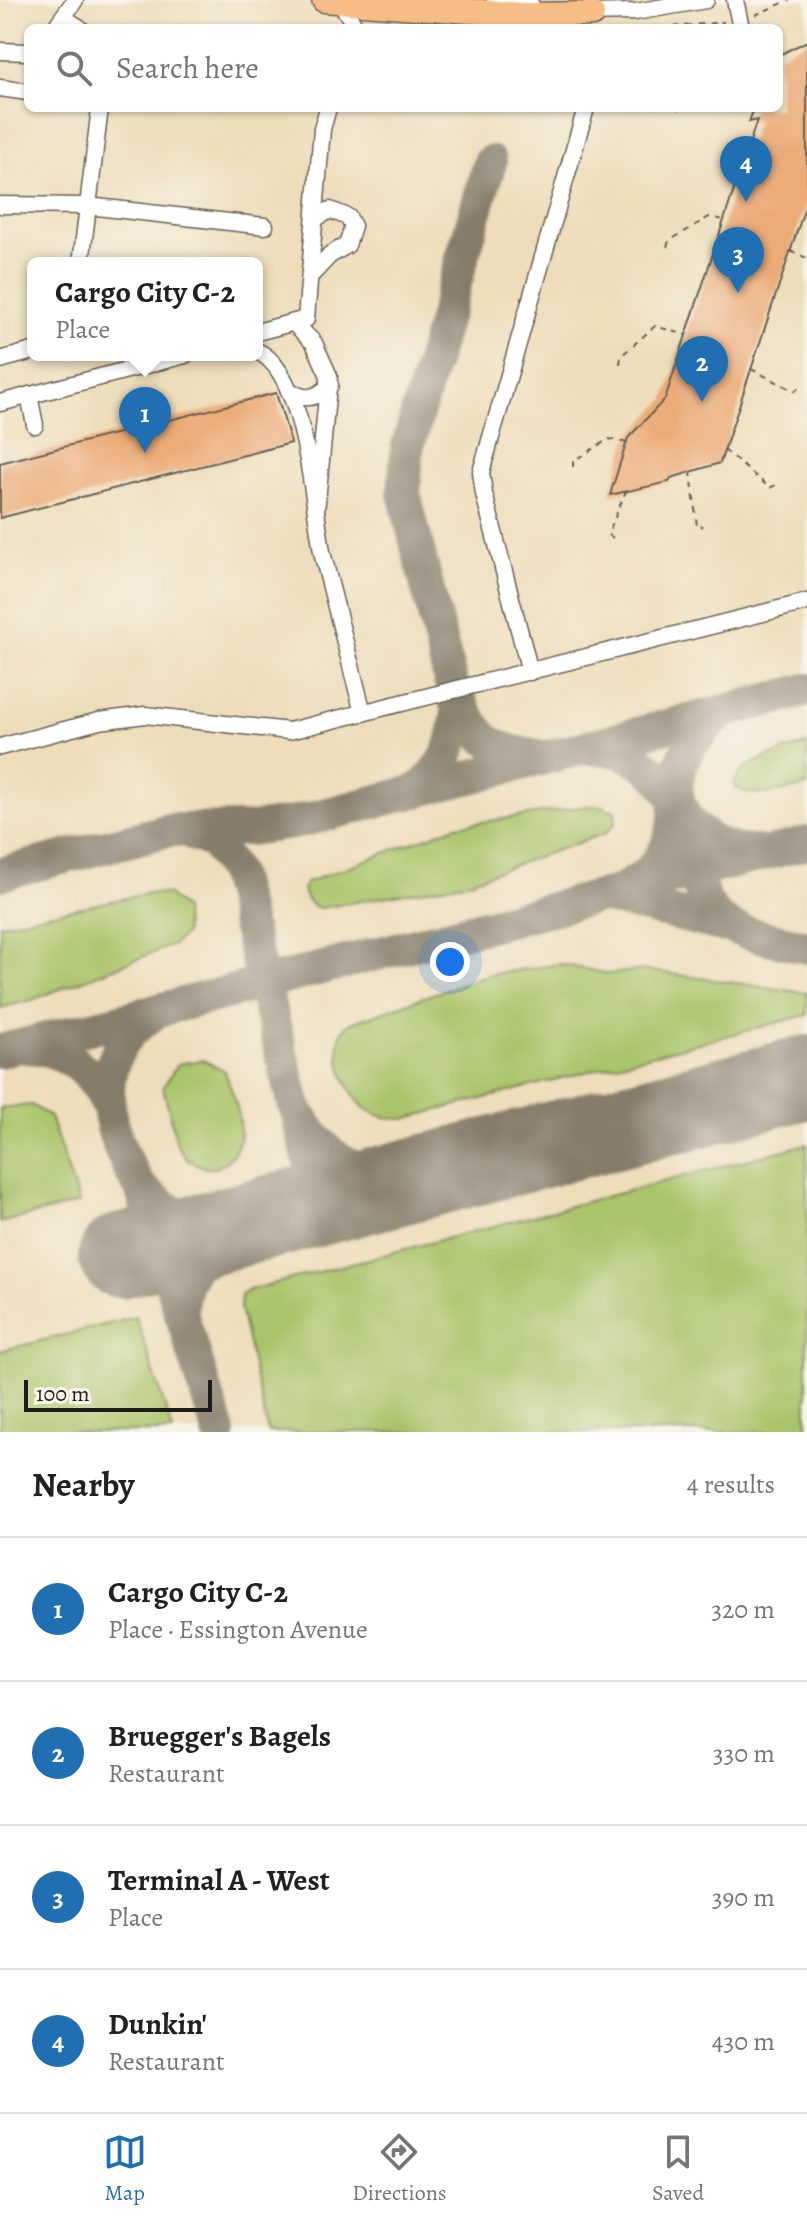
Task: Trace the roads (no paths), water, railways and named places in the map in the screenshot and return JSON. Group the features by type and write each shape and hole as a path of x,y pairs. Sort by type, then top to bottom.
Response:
{"highway":[{"path":"324,0 521,15 592,14"}],"street":[{"path":"59,0 60,23"},
{"path":"60,23 75,0"},
{"path":"495,0 592,14 657,9 706,0"},
{"path":"733,24 735,0"},
{"path":"340,1 354,24"},
{"path":"0,51 24,52"},
{"path":"0,88 24,91"},
{"path":"82,257 100,112"},
{"path":"263,331 306,319 313,273 322,129 327,112"},
{"path":"530,672 481,472 585,112"},
{"path":"0,205 88,206 265,226"},
{"path":"313,273 330,255 347,245 353,226 348,217 330,210 316,218"},
{"path":"294,323 320,351 328,367 330,385 316,512"},
{"path":"0,360 27,353"},
{"path":"263,355 270,359 289,390 309,466 322,552 363,713"},
{"path":"0,403 162,361"},
{"path":"289,390 306,398 321,394 330,385"},
{"path":"29,395 35,425"},
{"path":"0,747 99,721 136,716 165,715 289,731 807,602"}],"place":[{"name":"Dunkin'","path":"746,202"},
{"name":"Terminal A - West","path":"738,293"},
{"name":"Bruegger's Bagels","path":"702,402"},
{"name":"Cargo City C-2","path":"145,453"}]}
